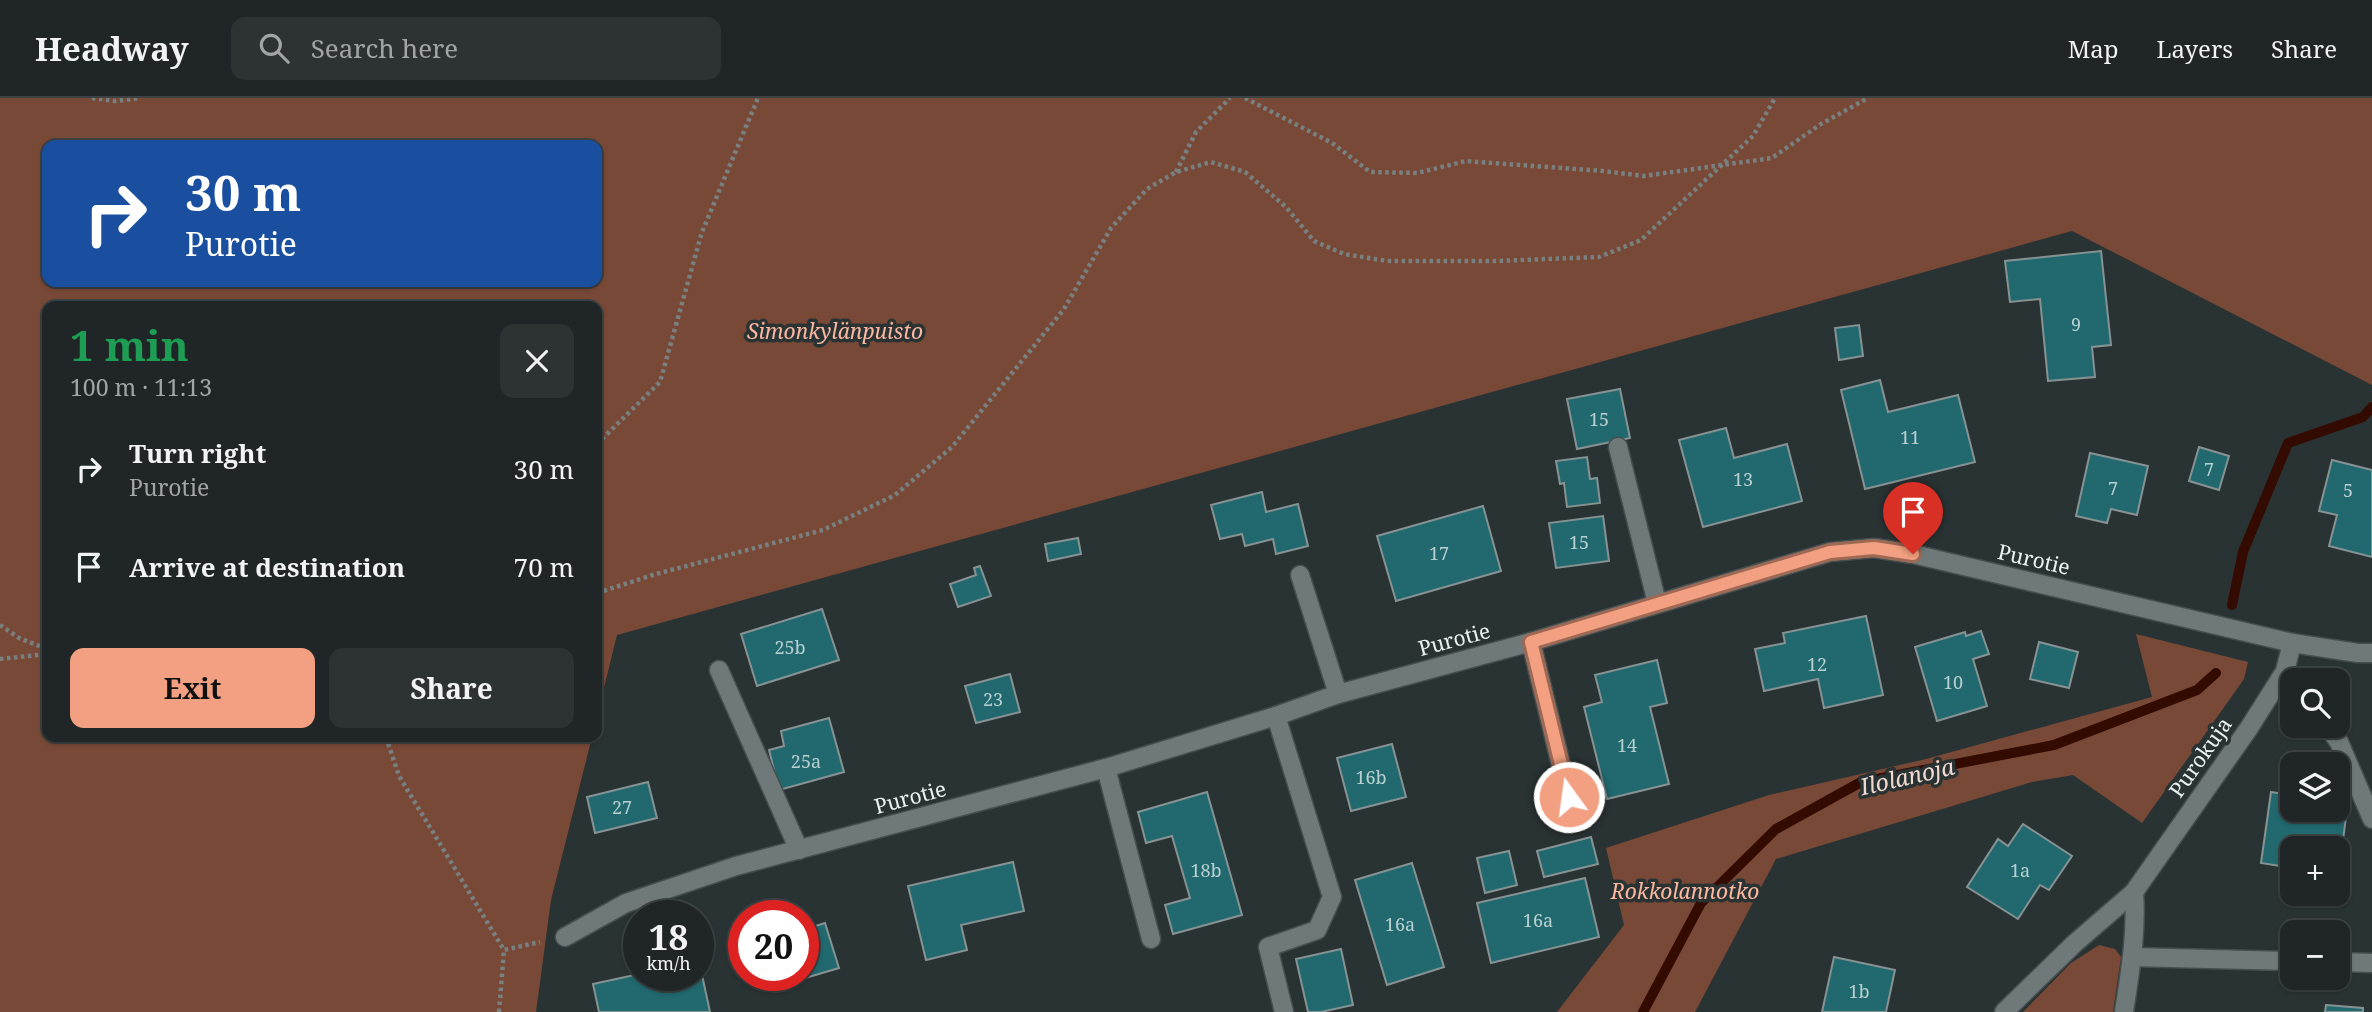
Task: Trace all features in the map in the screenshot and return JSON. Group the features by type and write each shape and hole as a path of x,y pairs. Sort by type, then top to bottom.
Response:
{"street":[{"path":"1618,447 1657,603"},
{"name":"Purotie","path":"565,937 626,903 736,866 1106,768 1276,716 1338,694 1531,642 1830,552 1874,548 1913,554 2292,643 2372,653"},
{"path":"1300,575 1338,694"},
{"path":"1531,642 1569,797"},
{"name":"Purokuja","path":"2290,668 2292,643"},
{"path":"719,670 799,850"},
{"name":"Purokuja","path":"2004,1012 2074,943 2134,892 2249,727 2280,687"},
{"path":"1276,716 1332,897 1317,930 1268,947 1284,1012"},
{"path":"2336,738 2372,819"},
{"path":"1106,768 1151,939"},
{"path":"2124,1012 2133,957 2136,917 2134,892"},
{"path":"2133,957 2280,961"},
{"path":"2350,962 2372,963"}],"path":[{"path":"92,98 115,101 140,98"},
{"path":"602,439 660,382 702,232 758,98"},
{"path":"1176,172 1196,132 1230,98"},
{"path":"1245,98 1332,143 1370,172 1417,173 1466,161 1644,176 1772,158 1821,124 1868,98"},
{"path":"602,591 656,574 823,530 895,495 952,447 1064,309 1111,228 1147,189 1176,172 1211,162 1245,172 1286,207 1314,241 1344,254 1387,261 1599,257 1641,240 1753,136 1775,98"},
{"path":"0,625 19,638 42,647"},
{"path":"0,659 42,655"},
{"path":"388,742 399,776 503,950 499,1012"},
{"path":"503,950 565,937"}],"green space":[{"name":"Simonkylänpuisto","path":"0,98 2372,98 2372,385 2072,231 617,635 602,696 602,301 42,301 42,742 591,742 551,900 536,1012 0,1012"},
{"name":"Rokkolannotko","path":"2136,634 2248,662 2244,679 2142,823 2073,775 2032,782 1776,859 1695,1012 1557,1012 1624,925 1606,848 1769,795 1926,759 2152,697"},
{"path":"2099,945 2115,949 2121,957 2113,1012 2023,1012 2071,963"}],"building":[{"path":"2101,251 2111,345 2092,347 2095,377 2048,381 2040,299 2010,302 2005,261"},
{"path":"1859,325 1863,356 1839,360 1835,328"},
{"path":"1880,380 1888,412 1958,395 1975,462 1865,489 1841,390"},
{"path":"1620,389 1630,438 1577,449 1567,399"},
{"path":"1726,428 1734,458 1787,444 1802,501 1703,527 1679,440"},
{"path":"2199,447 2229,456 2219,490 2189,481"},
{"path":"2090,453 2148,466 2137,515 2111,509 2107,523 2076,516"},
{"path":"1587,457 1590,479 1597,478 1600,503 1567,507 1564,483 1560,484 1556,461"},
{"path":"2332,460 2372,470 2372,557 2329,546 2337,515 2319,511"},
{"path":"1262,492 1266,512 1298,504 1308,546 1276,554 1273,539 1245,546 1242,534 1220,539 1211,505"},
{"path":"1483,506 1501,571 1396,601 1377,536"},
{"path":"1603,516 1609,561 1556,568 1549,523"},
{"path":"1078,538 1081,554 1048,561 1045,544"},
{"path":"980,566 991,596 958,607 950,584 976,575 974,568"},
{"path":"822,609 839,660 757,686 741,634"},
{"path":"1866,616 1883,695 1824,708 1818,679 1764,691 1755,649 1785,643 1783,633"},
{"path":"1981,631 1989,654 1973,659 1987,706 1937,721 1915,647 1965,632 1966,636"},
{"path":"2039,642 2078,652 2069,688 2030,679"},
{"path":"1657,660 1667,703 1650,707 1669,784 1607,799 1584,707 1602,702 1595,675"},
{"path":"1010,674 1020,712 976,723 965,686"},
{"path":"829,718 844,772 779,790 769,750 784,746 781,731"},
{"path":"1392,744 1406,797 1351,811 1337,758"},
{"path":"648,782 657,818 595,833 587,797"},
{"path":"1207,792 1242,915 1173,934 1165,905 1190,898 1172,836 1146,843 1138,812"},
{"path":"2271,792 2280,793 2280,822 2345,822 2344,836 2280,836 2280,866 2261,863"},
{"path":"2023,824 2072,856 2049,890 2040,885 2018,919 1967,887 1998,839 2008,846"},
{"path":"1591,837 1598,864 1544,877 1537,851"},
{"path":"1509,851 1517,885 1485,893 1477,858"},
{"path":"1013,862 1024,911 961,925 967,950 926,960 908,886"},
{"path":"1412,863 1444,967 1387,985 1355,880"},
{"path":"1585,878 1599,937 1491,963 1477,903"},
{"path":"825,923 839,968 819,974 819,925"},
{"path":"1341,949 1353,1005 1308,1012 1296,959"},
{"path":"1834,957 1895,970 1886,1012 1822,1012"},
{"path":"623,977 623,991 705,991 710,1012 599,1012 593,984"},
{"path":"2326,1005 2363,1008 2363,1012 2325,1012"}],"waterway":[{"name":"Ilolanoja","path":"2232,605 2243,552 2288,443 2363,417 2372,407"},
{"name":"Ilolanoja","path":"1643,1012 1701,903 1776,829 1861,782 2054,745 2197,690 2216,673"}],"route":[{"path":"1569,797 1531,642 1830,552 1874,548 1913,554"}]}
